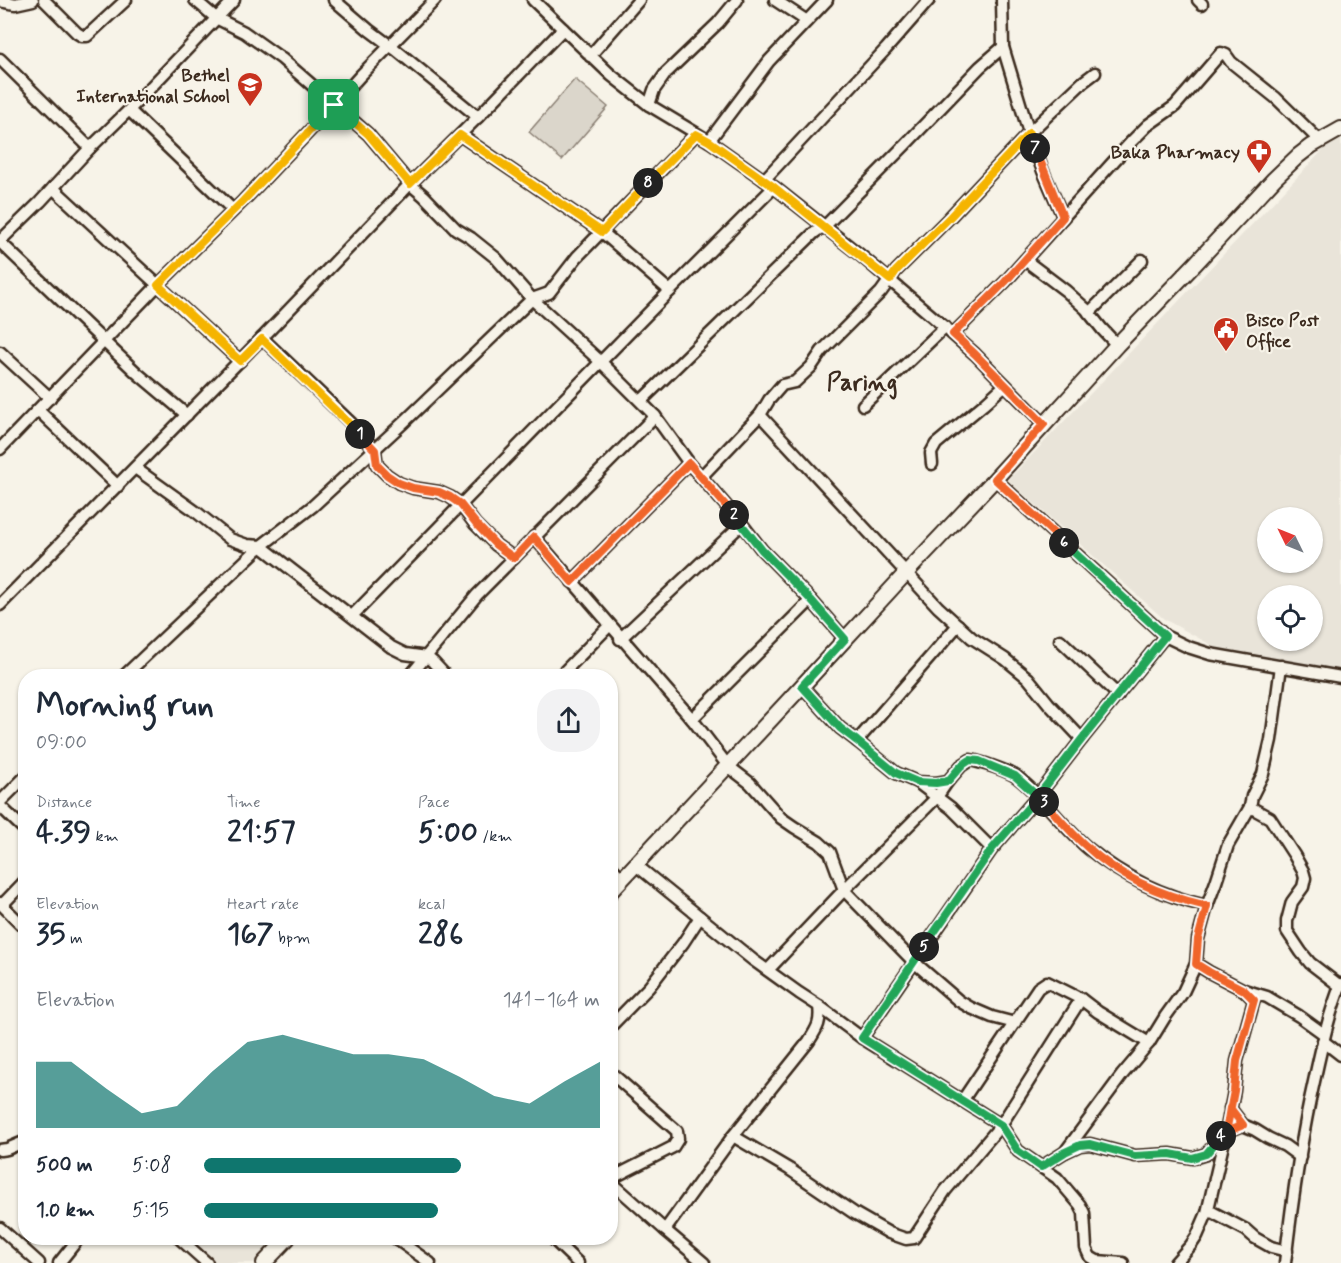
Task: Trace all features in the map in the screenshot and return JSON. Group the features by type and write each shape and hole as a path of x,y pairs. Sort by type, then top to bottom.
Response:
{"main road":[{"path":"618,884 1117,345 1274,179 1299,156 1341,129"},
{"path":"264,1263 281,1245"}],"street":[{"path":"0,1 15,4 33,0"},
{"path":"44,0 77,33 87,36 126,0"},
{"path":"195,0 216,18 244,32 282,58 368,134 410,184 456,228 495,258 532,299 641,401 689,463 762,550 845,639"},
{"path":"187,415 137,373 0,241 234,0"},
{"path":"334,0 478,117"},
{"path":"0,449 5,438 50,398 435,0"},
{"path":"533,0 590,56 649,105 709,141 774,187 890,280 975,354 1044,424"},
{"path":"649,105 654,90 666,73 718,23 737,0"},
{"path":"776,0 807,21"},
{"path":"709,141 769,61 827,0"},
{"path":"764,180 929,0"},
{"path":"1002,0 1003,47 1029,133 1063,217"},
{"path":"590,56 635,1"},
{"path":"0,606 563,29"},
{"path":"641,401 814,233 824,227 980,67 1003,47"},
{"path":"863,405 949,331 1025,260 1141,132 1175,106 1221,53 1276,98 1320,141"},
{"path":"0,59 90,148"},
{"path":"701,477 760,415 782,385 795,382 811,368 822,351 881,292 896,271 1029,133 1095,73"},
{"path":"129,110 233,210"},
{"path":"131,669 261,546 313,506 375,450 532,299 549,292 577,257 696,134"},
{"path":"460,135 602,232 670,291"},
{"path":"352,616 774,187"},
{"path":"53,188 240,361"},
{"path":"1025,260 1089,312 1117,345"},
{"path":"1089,312 1142,260"},
{"path":"262,339 351,423 375,450 377,465 387,475 413,488 439,492 450,497 460,504 496,545 514,558"},
{"path":"0,352 50,398"},
{"path":"932,464 931,453 936,444 1005,385"},
{"path":"38,410 118,486"},
{"path":"760,415 938,607 972,638 1005,659 1028,678 1082,739"},
{"path":"416,669 477,596 655,417"},
{"path":"572,582 689,463"},
{"path":"135,468 230,539 247,545 261,546 391,647 405,654 427,657 440,669"},
{"path":"995,479 1165,636 1210,654 1341,678"},
{"path":"620,639 742,524"},
{"path":"534,537 620,639 692,719 729,766 750,783 782,818 819,842 830,852 844,890 914,962 959,1001 992,1017 1015,1023"},
{"path":"692,719 811,600"},
{"path":"857,741 958,625"},
{"path":"567,669 609,626"},
{"path":"862,1038 992,849 1038,796 1165,636"},
{"path":"1060,640 1118,695"},
{"path":"1065,1152 1105,1097 1149,1043 1183,992 1196,964 1198,939 1228,845 1250,807 1252,796 1268,759 1281,666"},
{"path":"802,686 840,728 896,773 917,782 951,808 992,849"},
{"path":"768,970 937,797 961,766 970,760 979,761 1015,776 1038,796 1087,847 1115,869 1150,888 1179,900 1207,906"},
{"path":"917,782 948,781"},
{"path":"18,785 0,804 18,823"},
{"path":"1250,807 1270,818 1303,871 1305,879 1292,902 1287,931 1310,963 1341,985 1324,1038 1309,1104 1286,1263"},
{"path":"636,865 753,960 862,1038 1001,1125 1018,1151 1057,1178 1080,1204 1084,1213 1086,1248 1090,1257 1097,1261 1123,1263"},
{"path":"618,874 623,879"},
{"path":"18,888 1,904 18,921"},
{"path":"618,1019 649,987 683,943 699,917"},
{"path":"1196,964 1244,990 1267,997 1299,1016 1341,1055"},
{"path":"962,1101 1038,988 1047,982 1082,999 1098,1012 1149,1043"},
{"path":"1244,990 1254,1000"},
{"path":"1254,1000 1267,997"},
{"path":"733,1136 789,1169 854,1214 889,1233 906,1239 914,1238 945,1191 1001,1125 1082,999"},
{"path":"1175,1263 1197,1236 1208,1210 1226,1132 1237,1061 1254,1000"},
{"path":"665,1230 733,1136 818,1029 821,1018 819,1006"},
{"path":"618,1079 677,1131 678,1139 673,1148 618,1176"},
{"path":"1230,1108 1243,1125 1285,1146 1300,1157"},
{"path":"1041,1167 1065,1152 1080,1145 1090,1144 1135,1156 1170,1154 1192,1158 1206,1154 1226,1132 1243,1125"},
{"path":"0,1150 18,1144"},
{"path":"618,1187 704,1263"},
{"path":"1208,1210 1246,1230 1271,1247 1287,1251"},
{"path":"0,1228 18,1244"},
{"path":"19,1245 39,1263"},
{"path":"59,1263 73,1245"},
{"path":"186,1245 207,1263"},
{"path":"406,1245 430,1263"},
{"path":"559,1245 578,1263"}],"shaded area":[{"path":"575,79 608,107 562,160 529,132"},
{"path":"1341,140 1341,673 1215,647 1164,619 1008,480 1325,148"},
{"path":"191,1245 278,1245 261,1263 212,1263"}],"place":[{"name":"Bethel International School","path":"250,108"},
{"name":"Baka Pharmacy","path":"1259,175"},
{"name":"Bisco Post Office","path":"1226,353"}],"district":[{"name":"Paring","path":"862,382"}],"route":[{"path":"334,105 243,201 158,285 240,361 262,339 351,423 375,450 377,465 387,475 413,488 439,492 450,497 460,504 496,545 514,558 534,537 572,582 689,463 762,550 845,639 802,686 840,728 887,767 917,782 948,781 961,766 970,760 979,761 1015,776 1038,796 1087,847 1115,869 1150,888 1179,900 1207,906 1198,939 1196,964 1244,990 1254,1000 1237,1061 1226,1132 1243,1125 1230,1108 1226,1132 1206,1154 1192,1158 1170,1154 1135,1156 1090,1144 1080,1145 1065,1152 1041,1167 1018,1151 1001,1125 862,1038 992,849 1038,796 1165,636 995,479 1044,424 953,334 1005,282 1063,217 1029,133 896,271 890,280 774,187 696,134 602,232 460,135 410,184 368,134 334,105"}]}
